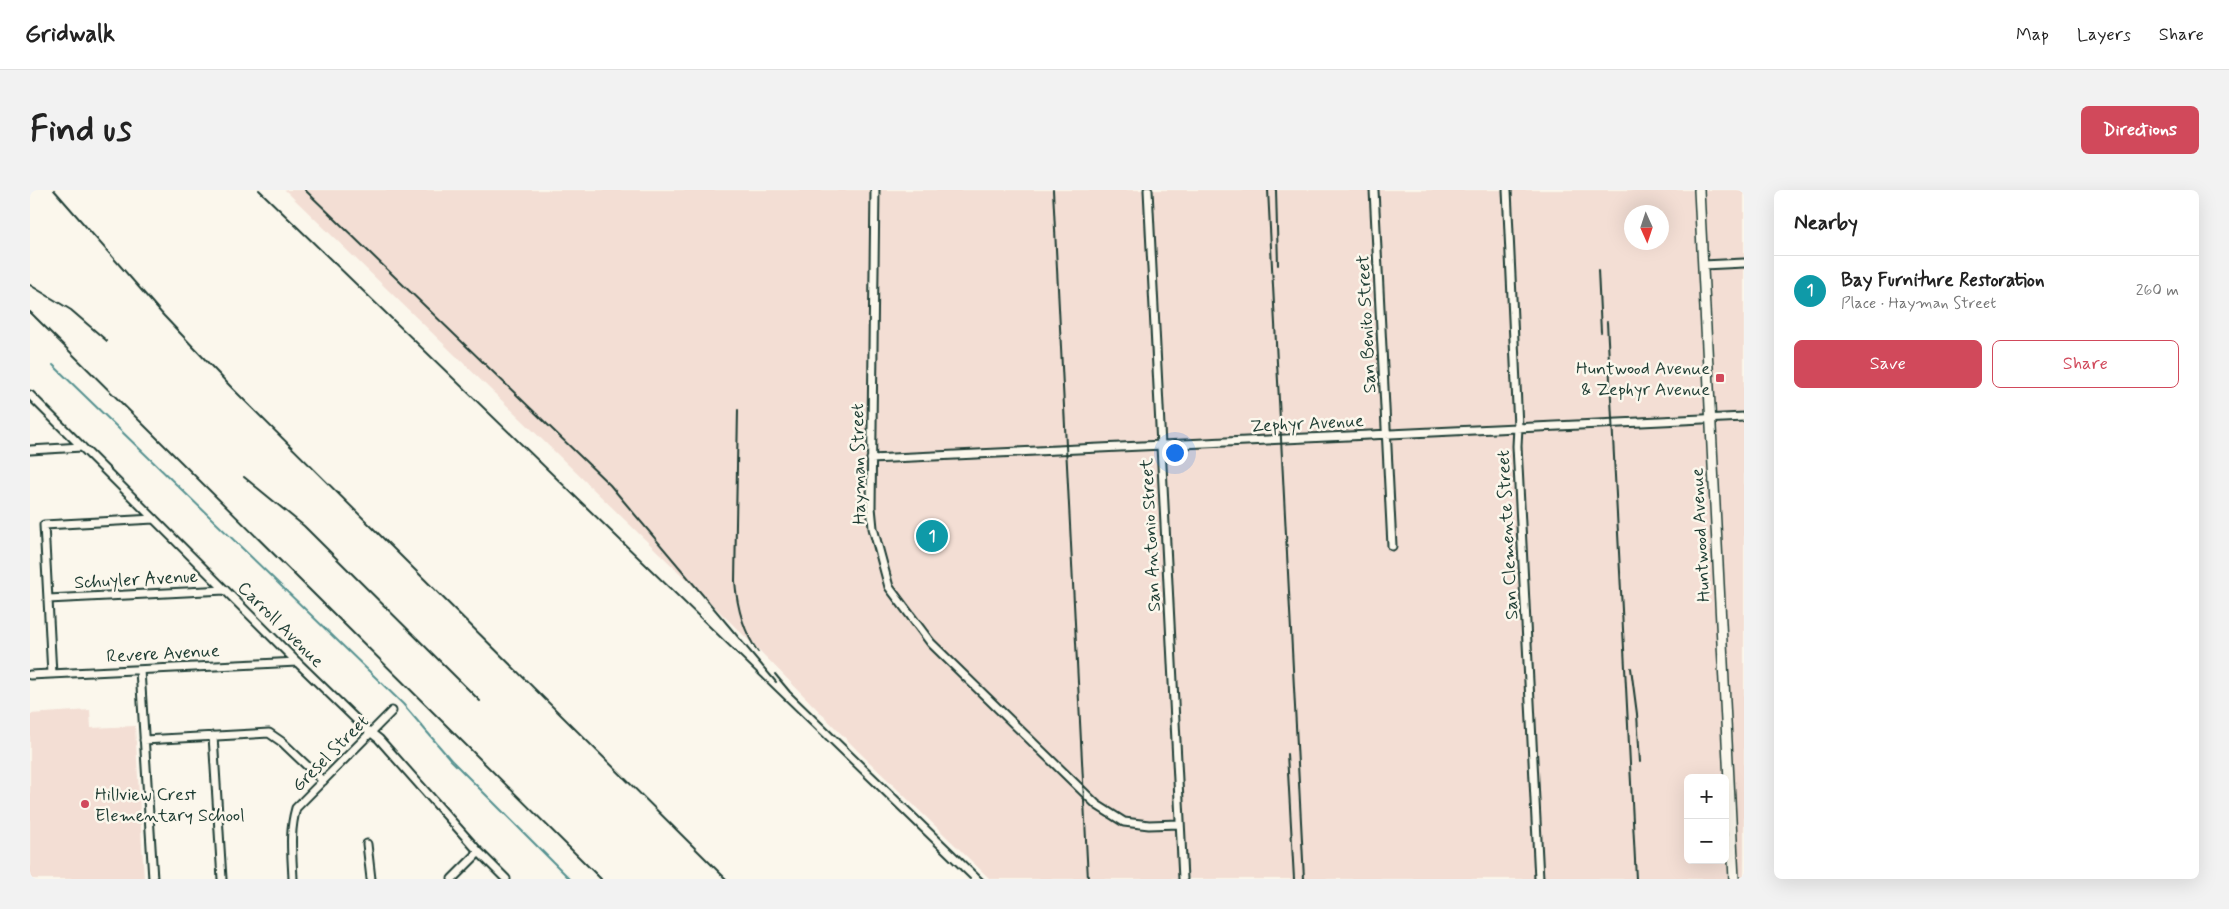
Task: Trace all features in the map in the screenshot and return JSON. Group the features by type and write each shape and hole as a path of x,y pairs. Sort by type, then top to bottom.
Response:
{"street":[{"name":"Hayman Street","path":"875,190 871,508 873,528 889,587 931,644 1097,805 1124,822 1148,825 1179,824"},
{"name":"San Antonio Street","path":"1148,190 1183,879"},
{"name":"San Benito Street","path":"1374,190 1392,546"},
{"name":"San Clemente Street","path":"1507,190 1518,427 1517,446 1539,879"},
{"name":"Huntwood Avenue","path":"1699,190 1734,879"},
{"path":"1703,265 1744,262"},
{"name":"Carroll Avenue","path":"30,395 297,662 379,739 479,852 506,879"},
{"name":"Zephyr Avenue","path":"871,458 1744,417"},
{"path":"30,450 82,447"},
{"path":"52,674 44,525 154,519"},
{"name":"Schuyler Avenue","path":"48,598 225,590"},
{"name":"Revere Avenue","path":"30,675 297,662"},
{"path":"140,670 153,879"},
{"name":"Gresel Street","path":"293,879 290,839 296,808 392,711"},
{"path":"144,740 269,733 282,742 323,781"},
{"path":"213,736 222,879"},
{"path":"367,844 371,879"},
{"path":"452,879 479,852"}],"shaded area":[{"path":"285,190 1744,190 1744,879 990,879 857,750 761,652"},
{"name":"Hillview Crest Elementary School","path":"90,710 91,728 135,726 144,879 30,879 30,714"}],"waterway":[{"path":"53,365 403,704 451,760 570,879"}],"railway":[{"path":"54,190 164,316 232,388 726,879"},
{"path":"259,190 970,879"},
{"path":"305,190 610,485 776,682"},
{"path":"1053,190 1088,879"},
{"path":"1268,190 1304,879"},
{"path":"1276,190 1278,265"},
{"path":"1598,270 1601,332"},
{"path":"30,285 71,310 107,341"},
{"path":"30,312 601,879"},
{"path":"1607,322 1636,879"},
{"path":"738,410 735,581 737,600 742,618 748,636 758,652"},
{"path":"244,477 304,526 480,701"},
{"path":"1631,668 1637,714 1640,762"},
{"path":"775,674 790,692 983,879"},
{"path":"1287,754 1294,879"}],"place":[{"name":"Huntwood Avenue & Zephyr Avenue","path":"1720,378"},
{"name":"Bay Furniture Restoration","path":"932,536"},
{"name":"Hillview Crest Elementary School","path":"85,804"}]}
